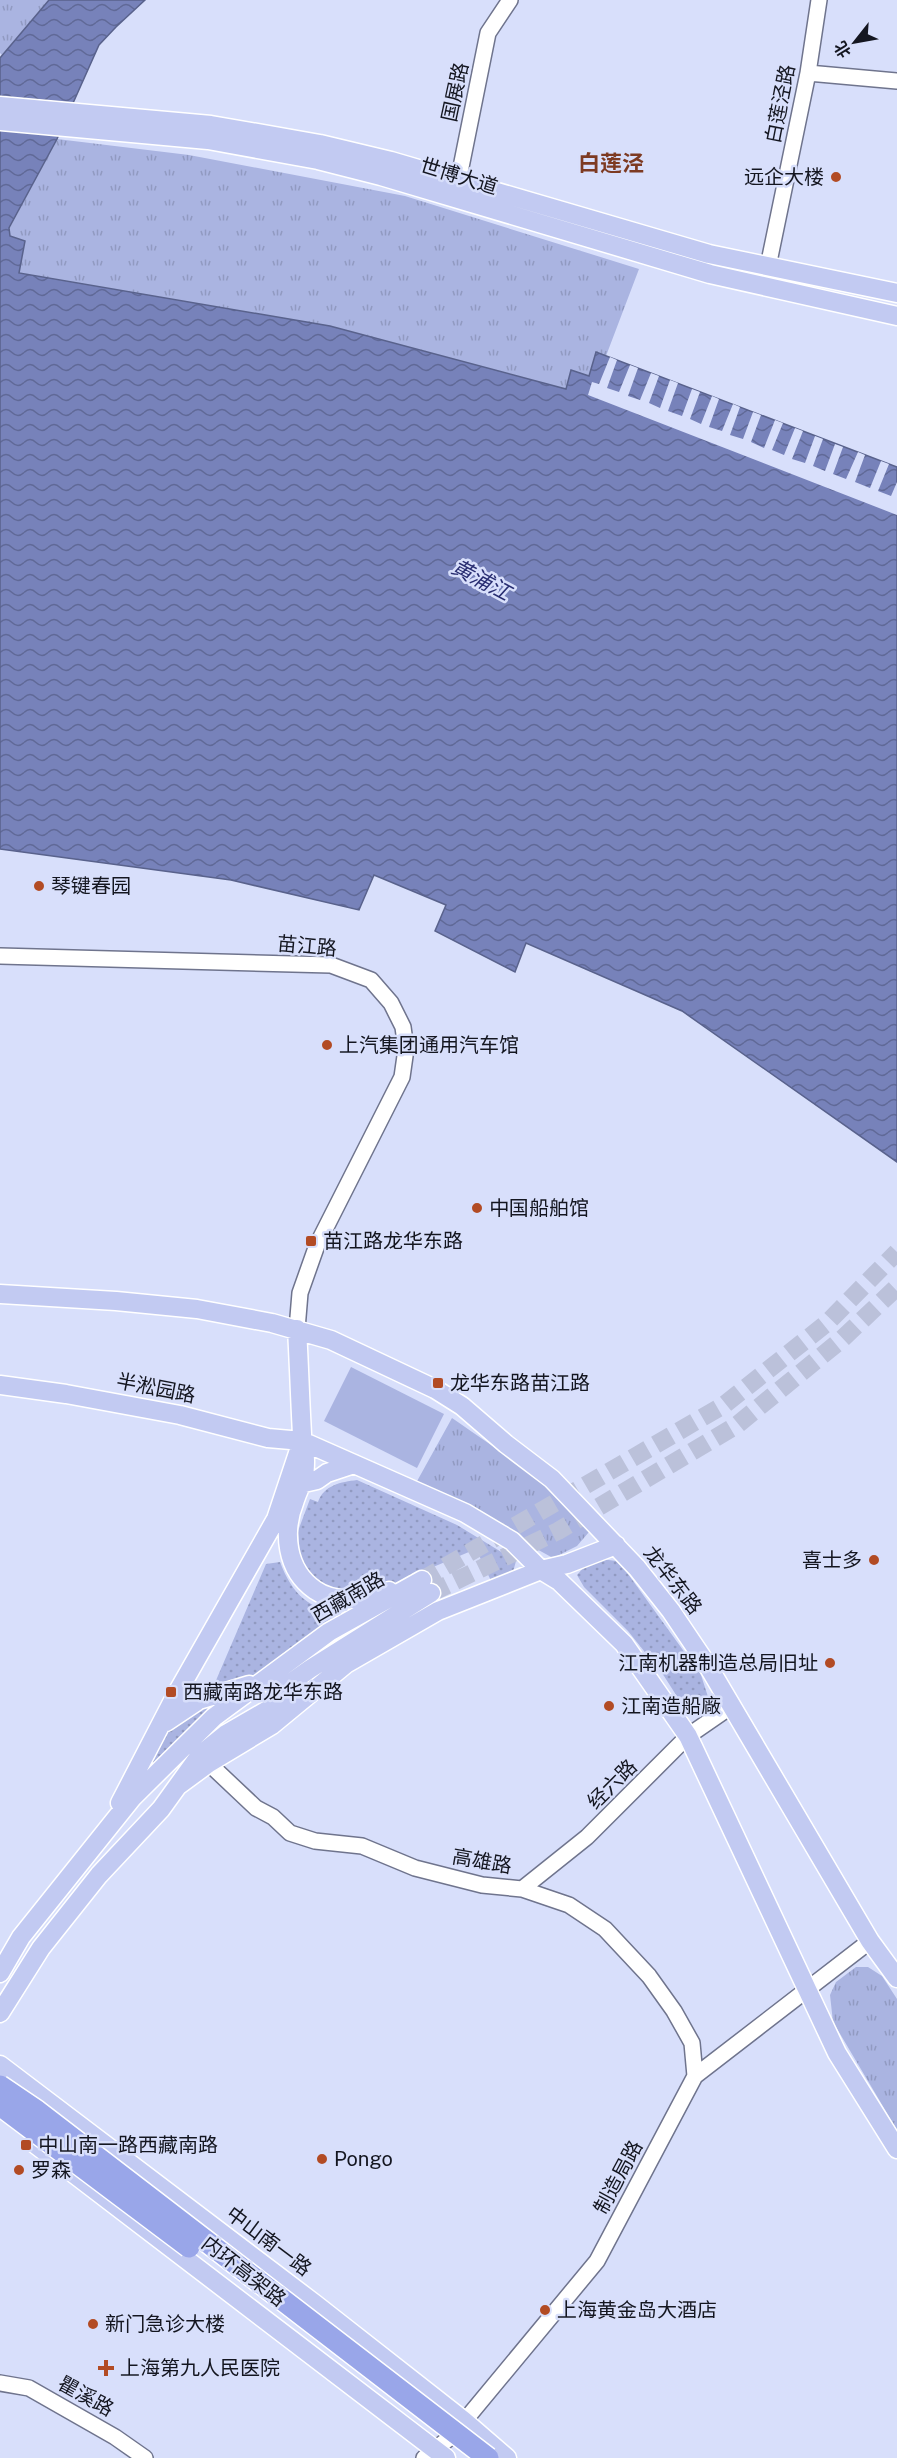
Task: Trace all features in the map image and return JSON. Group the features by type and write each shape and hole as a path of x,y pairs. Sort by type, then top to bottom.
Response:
{"highway":[{"name":"内环高架路","path":"0,2086 37,2111 488,2458"},
{"name":"内环高架路","path":"0,2105 464,2458"}],"main road":[{"name":"世博大道","path":"0,106 210,132 318,160 455,189 709,254 897,293"},
{"name":"世博大道","path":"0,121 210,132"},
{"name":"世博大道","path":"455,189 656,259 897,316"},
{"path":"0,1294 116,1301 197,1309 297,1329"},
{"name":"西藏南路","path":"297,1329 302,1441 305,1459 304,1483 294,1500 289,1540 290,1559 305,1583 319,1593 342,1600 427,1587"},
{"name":"龙华东路","path":"297,1329 331,1340 364,1355 435,1389 462,1406 552,1479 616,1545 671,1611 708,1666 730,1707 870,1941 897,1978"},
{"name":"半淞园路","path":"0,1385 134,1406 180,1415 268,1438 302,1441"},
{"path":"302,1441 465,1513 512,1541 541,1570 559,1581 624,1644 688,1736 837,2053 897,2149"},
{"name":"西藏南路","path":"99,1841 177,1693 276,1519 302,1441"},
{"path":"304,1483 317,1480 327,1473 354,1464"},
{"path":"226,1734 438,1611 541,1570 567,1564 616,1545"},
{"path":"0,2013 40,1948 99,1875 161,1809 179,1785 226,1734 255,1709 427,1587"},
{"name":"西藏南路","path":"0,1972 21,1937 134,1797 214,1717 329,1632 427,1587"},
{"path":"205,1759 272,1725 307,1699 346,1664"},
{"path":"162,1725 199,1700 260,1681"},
{"name":"中山南一路","path":"0,2065 464,2420 507,2458"},
{"path":"0,2118 435,2455"}],"street":[{"name":"国展路","path":"455,189 488,33 510,0"},
{"name":"白莲泾路","path":"764,286 808,73 819,0"},
{"path":"808,73 897,81"},
{"name":"苗江路","path":"0,956 331,966 371,980 390,1003 403,1027 406,1049 402,1077 317,1245 300,1293 297,1329"},
{"name":"经六路","path":"522,1889 609,1818 688,1736 730,1707"},
{"name":"高雄路","path":"205,1759 256,1808 273,1817 290,1833 315,1841 362,1846 415,1868 482,1885 522,1889 569,1905 605,1929 629,1953 674,2011 692,2043 695,2076"},
{"name":"制造局路","path":"435,2455 597,2261 695,2076 870,1941"},
{"name":"瞿溪路","path":"0,2384 29,2388 116,2437 145,2458"}],"green space":[{"path":"0,0 49,0 2,55 0,53"},
{"path":"57,139 189,155 405,196 639,269 606,356 596,353 589,377 566,389 330,326 19,273 25,242 10,236 8,231"},
{"path":"351,1367 444,1414 417,1468 324,1421"},
{"path":"452,1418 527,1471 580,1518 589,1532 577,1546 553,1558 416,1483"},
{"path":"357,1480 457,1525 516,1561 513,1572 492,1583 476,1549 388,1586 354,1597 319,1585 306,1571 300,1556 298,1531 310,1499 318,1502 329,1488 339,1483"},
{"path":"601,1559 616,1561 628,1574 701,1675 710,1703 704,1710 696,1713 685,1709 664,1676 628,1631 584,1587 577,1575 585,1566"},
{"path":"280,1562 290,1583 303,1598 321,1609 344,1614 250,1681 211,1692 266,1564"},
{"path":"221,1702 143,1773 166,1727 177,1716"},
{"path":"856,1967 868,1967 882,1976 897,1999 897,2130 833,2022 830,1995 836,1982"}],"water":[{"name":"黄浦江","path":"49,0 145,0 99,45 57,139 9,228 10,236 25,241 19,273 330,326 566,389 571,370 589,376 596,352 897,467 897,1162 682,1011 526,943 515,972 435,931 446,905 374,875 359,910 231,880 0,849 0,58"}],"pier":[{"path":"610,357 617,360 607,388 619,392 630,365 638,368 628,396 640,400 651,373 659,376 649,403 660,408 670,380 678,383 668,411 682,416 692,389 700,392 690,419 701,424 712,396 719,399 709,427 722,431 733,404 740,407 730,435 743,439 753,412 761,415 751,442 764,448 775,420 783,423 772,450 784,455 795,428 803,431 792,459 805,463 815,436 823,439 813,466 825,471 835,444 843,447 833,474 846,479 858,452 865,455 855,482 870,488 881,461 889,464 878,491 891,496 897,482 897,515 588,395 592,382 599,384"}],"tunnel":[{"path":"422,1580 724,1405 827,1323 897,1252"},
{"path":"431,1593 558,1531 737,1425 841,1340 897,1287"}],"place":[{"name":"远企大楼","path":"836,177"},
{"name":"琴键春园","path":"39,886"},
{"name":"上汽集团通用汽车馆","path":"327,1045"},
{"name":"中国船舶馆","path":"477,1208"},
{"name":"苗江路龙华东路","path":"311,1241"},
{"name":"龙华东路苗江路","path":"438,1383"},
{"name":"喜士多","path":"874,1560"},
{"name":"江南机器制造总局旧址","path":"830,1663"},
{"name":"西藏南路龙华东路","path":"171,1692"},
{"name":"江南造船廠","path":"609,1706"},
{"name":"中山南一路西藏南路","path":"26,2145"},
{"name":"Pongo","path":"322,2159"},
{"name":"罗森","path":"19,2170"},
{"name":"上海黄金岛大酒店","path":"545,2310"},
{"name":"新门急诊大楼","path":"93,2324"},
{"name":"上海第九人民医院","path":"106,2368"}],"district":[{"name":"白莲泾","path":"611,163"}]}
